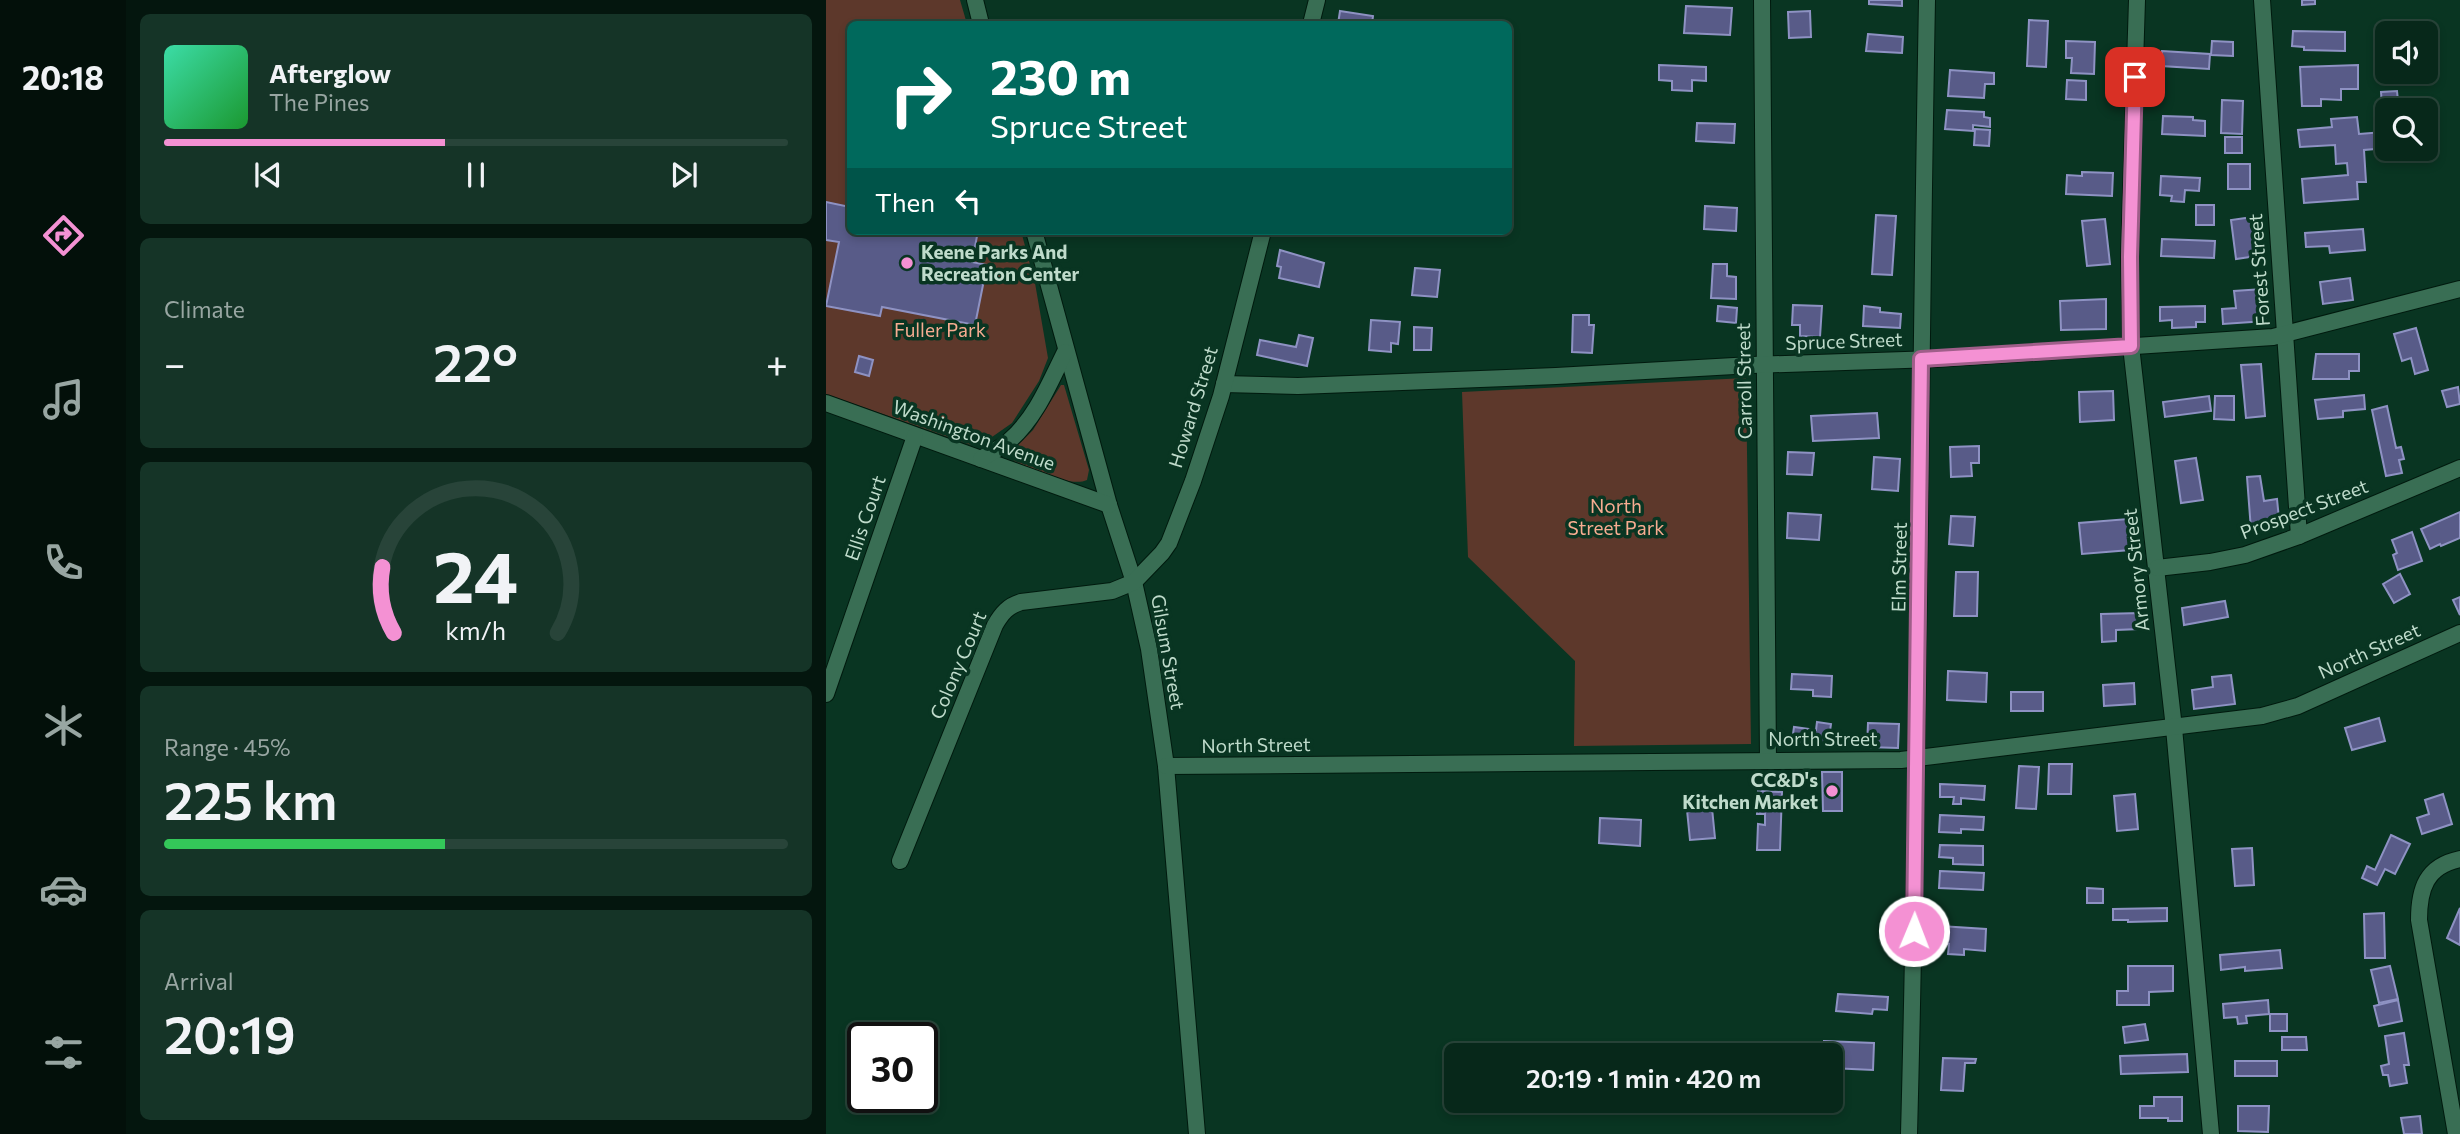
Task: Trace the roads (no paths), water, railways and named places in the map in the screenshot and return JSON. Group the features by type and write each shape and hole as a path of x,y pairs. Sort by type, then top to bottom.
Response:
{"street":[{"path":"975,0 980,21"},
{"path":"1312,21 1317,0"},
{"name":"Carroll Street","path":"1762,0 1768,761"},
{"name":"Elm Street","path":"1909,1134 1927,0"},
{"name":"Armory Street","path":"2137,0 2130,257 2131,346 2174,728 2211,1134"},
{"name":"Forest Street","path":"2262,0 2299,536"},
{"name":"Gilsum Street","path":"1035,235 1065,352 1134,582 1149,649 1166,766 1197,1134"},
{"name":"Howard Street","path":"1134,582 1168,543 1193,481 1224,384 1262,235"},
{"name":"Spruce Street","path":"1224,384 1298,386 1921,359 2273,337 2460,289"},
{"path":"981,459 1009,440 1025,423 1065,352"},
{"name":"Washington Avenue","path":"826,403 1109,505"},
{"name":"Ellis Court","path":"826,694 915,436"},
{"name":"Prospect Street","path":"2157,568 2245,555 2299,536 2460,468"},
{"name":"Colony Court","path":"900,862 995,625 1002,614 1011,605 1021,602 1112,591 1134,582"},
{"name":"North Street","path":"1166,766 1901,760 2262,716 2298,706 2460,633"},
{"path":"2456,1134 2419,920 2419,897 2424,883 2435,871 2460,859"}],"place":[{"name":"Keene Parks And Recreation Center","path":"907,263"},
{"name":"CC&D's Kitchen Market","path":"1832,791"}],"park label":[{"name":"Fuller Park","path":"940,330"},
{"name":"North Street Park","path":"1616,517"}]}
